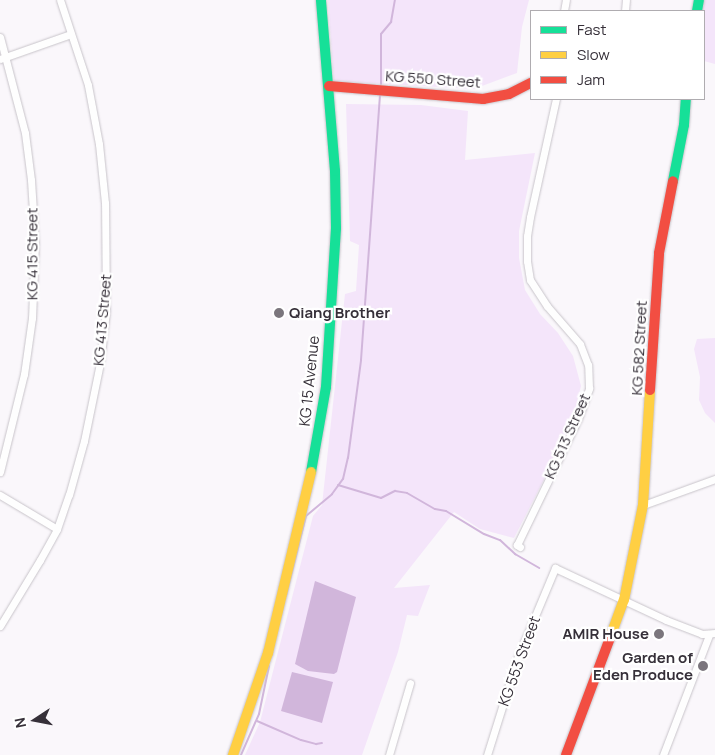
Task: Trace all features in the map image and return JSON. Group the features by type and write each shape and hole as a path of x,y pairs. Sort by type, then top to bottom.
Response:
{"street":[{"name":"KG 413 Street","path":"0,626 22,592 57,529 84,441 100,363 106,311 105,212 100,144 88,85 60,0"},
{"name":"KG 15 Avenue","path":"233,755 268,653 317,445 326,387 336,228 336,171 321,0"},
{"path":"3,58 71,34"},
{"name":"KG 415 Street","path":"0,36 3,58 25,133 31,180 35,244 32,318 24,374 0,472"},
{"name":"KG 550 Street","path":"329,86 483,99 509,94 530,84"},
{"name":"KG 513 Street","path":"520,547 517,545 578,419 589,388 588,365 580,344 547,306 530,280 527,261 530,217 556,100"},
{"name":"KG 582 Street","path":"566,755 624,600 643,505 659,253 684,125 686,100"},
{"path":"643,505 715,479"},
{"path":"0,495 57,529"},
{"name":"KG 553 Street","path":"487,755 517,659 555,568 624,600"},
{"path":"624,600 695,632 712,634 663,755"},
{"path":"389,755 410,683"}],"shaded area":[{"path":"328,0 529,0 522,27 517,73 474,89 334,81"},
{"path":"698,0 715,0 715,64 705,61 705,10 696,10"},
{"path":"346,104 421,105 468,111 465,160 535,153 519,231 519,258 525,290 540,314 558,333 573,356 581,386 570,429 514,538 480,529 454,512 394,588 430,585 418,616 407,615 398,652 362,755 245,755 260,722 313,516 322,505 345,294 356,291 359,245 350,241"},
{"path":"715,338 715,423 705,413 699,400 700,377 694,349 697,339"},
{"path":"315,581 356,597 337,672 334,674 308,671 295,664"},
{"path":"292,672 333,682 322,723 281,711"}],"waterway":[{"path":"381,84 381,34 391,22 395,0"},
{"path":"286,596 306,516 332,494 343,479 348,458 361,360 380,96"},
{"path":"338,485 381,498 395,491 407,493 435,509 446,511 484,534 500,540 515,554 539,568"},
{"path":"241,755 259,714 269,666"},
{"path":"257,721 301,740 316,744 322,743"}],"traffic: fast":[{"path":"311,472 326,387 336,228 335,171 321,0"},
{"path":"697,10 699,0"},
{"path":"673,181 684,125 686,100"}],"traffic: slow":[{"path":"611,635 624,600 643,505 650,390"},
{"path":"233,755 268,653 311,472"}],"traffic: jam":[{"path":"329,86 483,99 509,94 530,84"},
{"path":"650,390 659,253 673,181"},
{"path":"566,755 611,635"}],"place":[{"name":"Qiang Brother","path":"279,313"},
{"name":"AMIR House","path":"659,634"},
{"name":"Garden of Eden Produce","path":"703,666"}]}
